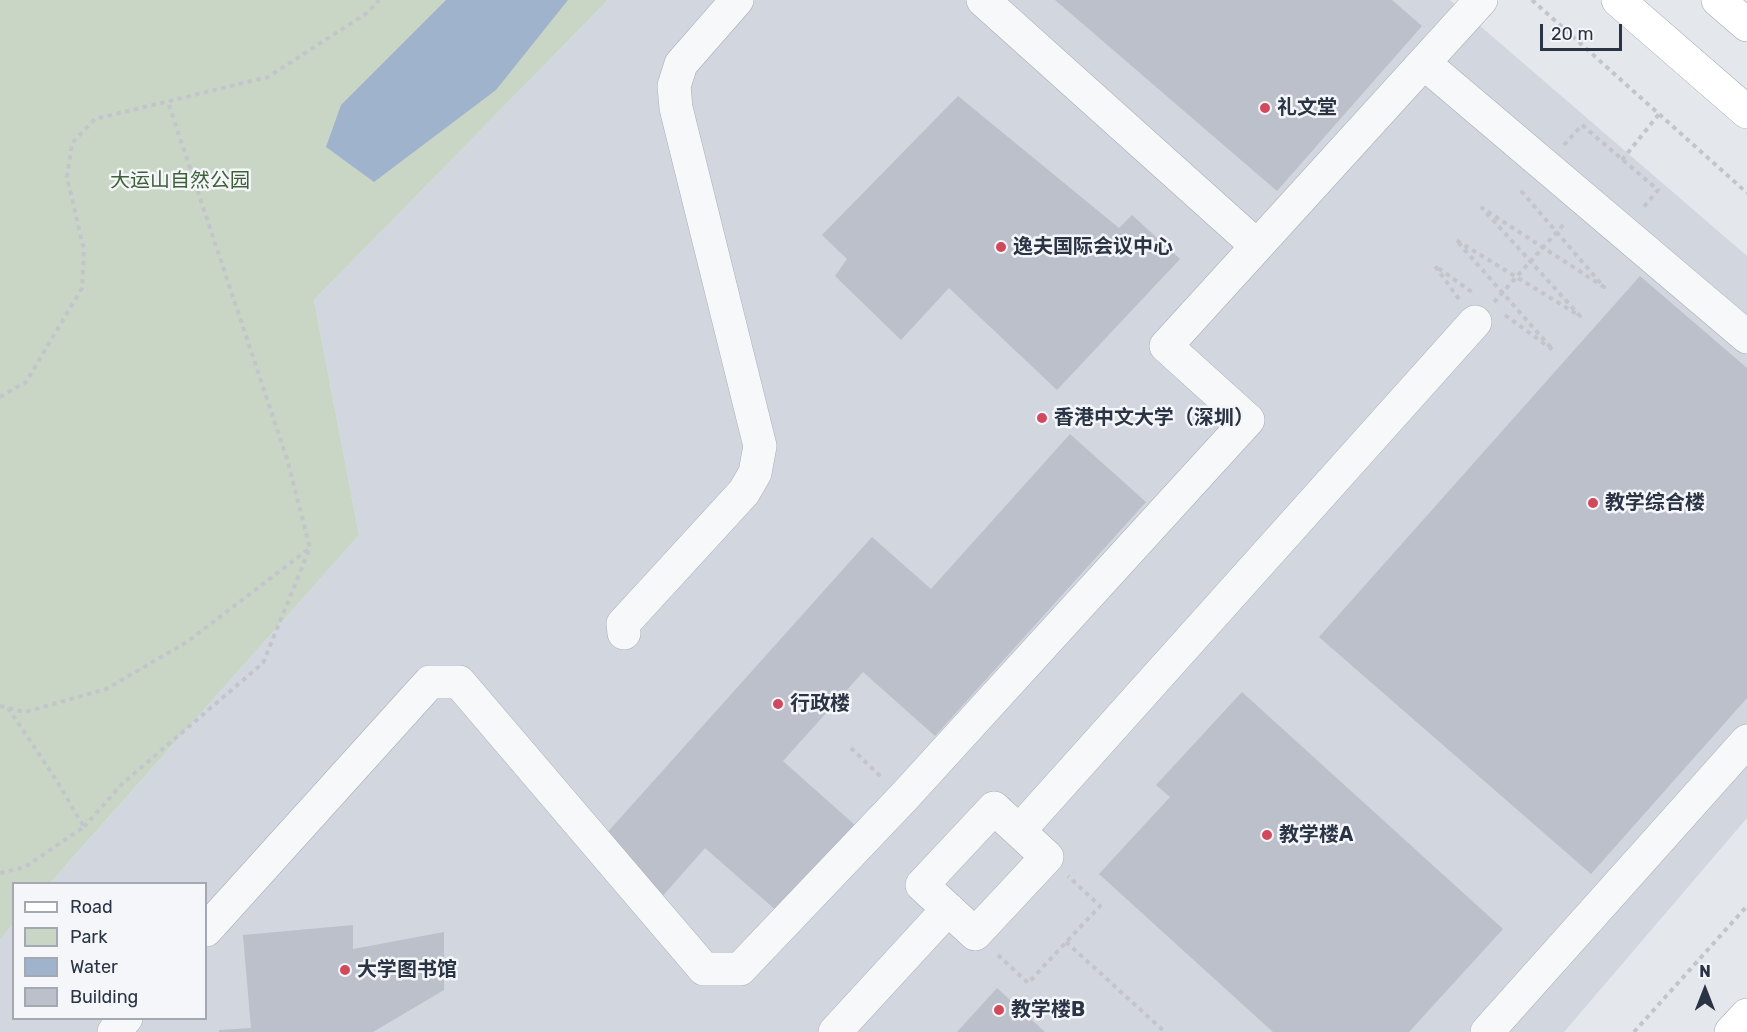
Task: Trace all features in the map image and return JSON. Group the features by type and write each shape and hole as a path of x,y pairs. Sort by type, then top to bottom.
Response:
{"main road":[{"path":"1618,0 1747,112"},
{"path":"1718,0 1747,25"},
{"path":"1731,1032 1747,1015"}],"street":[{"path":"624,633 623,624 744,492 755,473 757,464 760,446 676,108 674,86 681,64 737,0"},
{"path":"982,0 1257,246"},
{"path":"207,929 430,682 459,682 704,969 740,969 903,798 1248,420 1166,346 1481,0"},
{"path":"1424,63 1747,337"},
{"path":"1018,831 1483,314"},
{"path":"1487,1032 1747,741"},
{"path":"994,808 1018,831 1047,856 975,934 922,885 994,808"},
{"path":"835,1032 948,909"},
{"path":"114,1032 124,1020"}],"path":[{"path":"0,397 26,382 82,288 84,250 67,177 72,143 96,120 268,77 367,13 379,0"},
{"path":"1532,0 1747,193"},
{"path":"0,873 26,867 84,827 122,784 263,663 310,548 287,459 168,102"},
{"path":"1622,160 1659,114"},
{"path":"1483,314 1436,266 1483,314 1553,350 1456,240 1580,316 1482,208 1604,287 1522,192 1582,125 1658,190 1623,231"},
{"path":"1483,314 1586,201"},
{"path":"0,706 25,712 106,689 187,642 310,548"},
{"path":"8,708 55,778 84,827"},
{"path":"851,748 903,798"},
{"path":"975,934 1028,983 1100,906 1047,856"},
{"path":"1634,1032 1747,906"},
{"path":"1066,942 1164,1032"}],"shaded area":[{"name":"香港中文大学（深圳）","path":"608,0 1450,0 1747,256 1747,818 1564,1032 0,1032 0,940 12,925 12,1020 207,1020 207,882 51,882 359,535 314,300"}],"green space":[{"name":"大运山自然公园","path":"0,0 608,0 314,300 359,535 51,882 12,882 12,925 0,940"}],"water":[{"path":"446,0 568,0 496,90 374,182 326,147 341,105"}],"building":[{"name":"礼文堂","path":"1055,0 1392,0 1422,26 1277,191"},
{"name":"逸夫国际会议中心","path":"958,96 1119,228 1132,215 1180,259 1057,390 949,288 901,340 835,276 847,259 822,235"},
{"name":"教学综合楼","path":"1640,276 1747,368 1747,698 1591,874 1319,637"},
{"name":"行政楼","path":"1070,434 1146,502 935,736 863,672 783,761 856,826 778,912 705,848 660,899 597,844 872,537 931,589"},
{"name":"教学楼A","path":"1242,692 1503,929 1409,1032 1273,1032 1099,874 1170,797 1156,785"},
{"name":"大学图书馆","path":"353,925 353,949 444,932 444,990 373,1032 219,1032 219,1030 251,1028 243,935"},
{"name":"教学楼B","path":"997,988 1045,1032 957,1032"}],"place":[{"name":"礼文堂","path":"1265,108"},
{"name":"逸夫国际会议中心","path":"1001,247"},
{"name":"香港中文大学（深圳）","path":"1042,418"},
{"name":"教学综合楼","path":"1593,503"},
{"name":"行政楼","path":"778,704"},
{"name":"教学楼A","path":"1267,835"},
{"name":"大学图书馆","path":"345,970"},
{"name":"教学楼B","path":"999,1010"}]}
